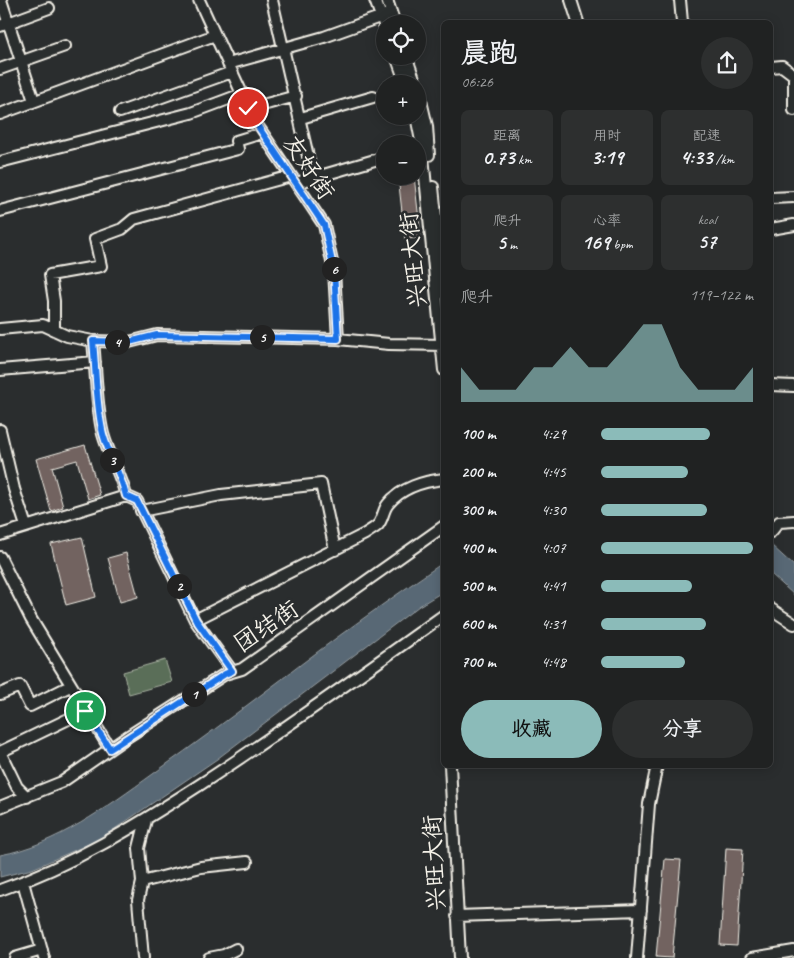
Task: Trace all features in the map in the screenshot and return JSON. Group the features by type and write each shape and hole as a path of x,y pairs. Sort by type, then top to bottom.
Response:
{"street":[{"path":"1,0 4,24 21,62 34,102"},
{"name":"友好街","path":"199,0 248,108 262,133 324,225 334,271 338,339"},
{"path":"272,0 314,178"},
{"path":"376,0 385,15"},
{"path":"387,0 388,15"},
{"path":"571,0 577,20"},
{"path":"680,0 682,20"},
{"path":"4,24 50,8"},
{"path":"120,112 230,68 284,49 376,23"},
{"path":"0,114 215,35"},
{"path":"0,69 65,46"},
{"path":"773,67 782,66 794,75 794,110"},
{"path":"0,162 182,116 242,94"},
{"path":"248,108 296,96"},
{"path":"301,118 372,97"},
{"name":"兴旺大街","path":"425,135 426,122"},
{"path":"0,211 238,149 236,141 262,133"},
{"path":"54,330 54,301 50,275 101,266 95,239 116,232 134,219 293,180 314,178 376,160"},
{"name":"兴旺大街","path":"426,173 441,273"},
{"name":"兴旺大街","path":"426,184 441,326"},
{"path":"773,198 794,197"},
{"path":"773,229 794,225"},
{"path":"0,329 43,325 67,336 93,341 129,342 157,335 338,339 390,344 441,345"},
{"path":"93,341 103,432 113,461 122,477 126,496"},
{"path":"0,370 95,362"},
{"path":"773,385 794,386"},
{"path":"0,430 14,489 26,526"},
{"path":"196,620 335,550 378,525 388,504 408,488 417,487 426,481 441,479"},
{"path":"142,511 221,495 321,484 335,550"},
{"path":"0,535 126,496 137,501 196,620 232,671"},
{"path":"775,520 793,523"},
{"name":"团结街","path":"0,807 62,782 225,674 242,669 441,528"},
{"path":"0,557 31,619 85,711 110,749"},
{"path":"773,610 794,624"},
{"path":"0,890 96,850 146,820 300,718 441,617"},
{"path":"0,694 20,686 30,706 70,686"},
{"path":"27,797 17,787 0,752 85,711"},
{"name":"兴旺大街","path":"450,768 459,916 464,958"},
{"name":"兴旺大街","path":"456,768 460,958"},
{"path":"637,958 649,804 656,768"},
{"path":"143,958 138,900 142,882 139,857 146,820"},
{"path":"142,882 201,867 246,862"},
{"path":"15,958 43,954 23,882"},
{"path":"459,916 641,910"},
{"path":"209,958 224,955 236,948"},
{"path":"754,958 794,951"}],"green space":[{"path":"165,660 172,682 129,694 123,672"}],"water":[{"path":"773,547 794,566 794,595 773,576"},
{"path":"441,564 441,593 419,606 217,759 100,839 32,869 0,877 0,855 21,850 61,834 136,787 360,621"}],"building":[{"path":"399,185 415,185 421,238 405,239"},
{"path":"85,445 100,495 88,499 77,460 52,467 63,507 51,511 36,459"},
{"path":"82,537 96,597 66,605 51,544"},
{"path":"126,553 138,597 120,602 108,558"},
{"path":"726,848 743,849 737,946 720,945"},
{"path":"665,859 681,860 672,958 656,957"}],"route":[{"path":"85,711 110,749 232,671 196,620 137,501 126,496 122,477 113,461 103,432 93,341 129,342 157,335 338,339 334,271 324,225 255,122 248,108"}]}
